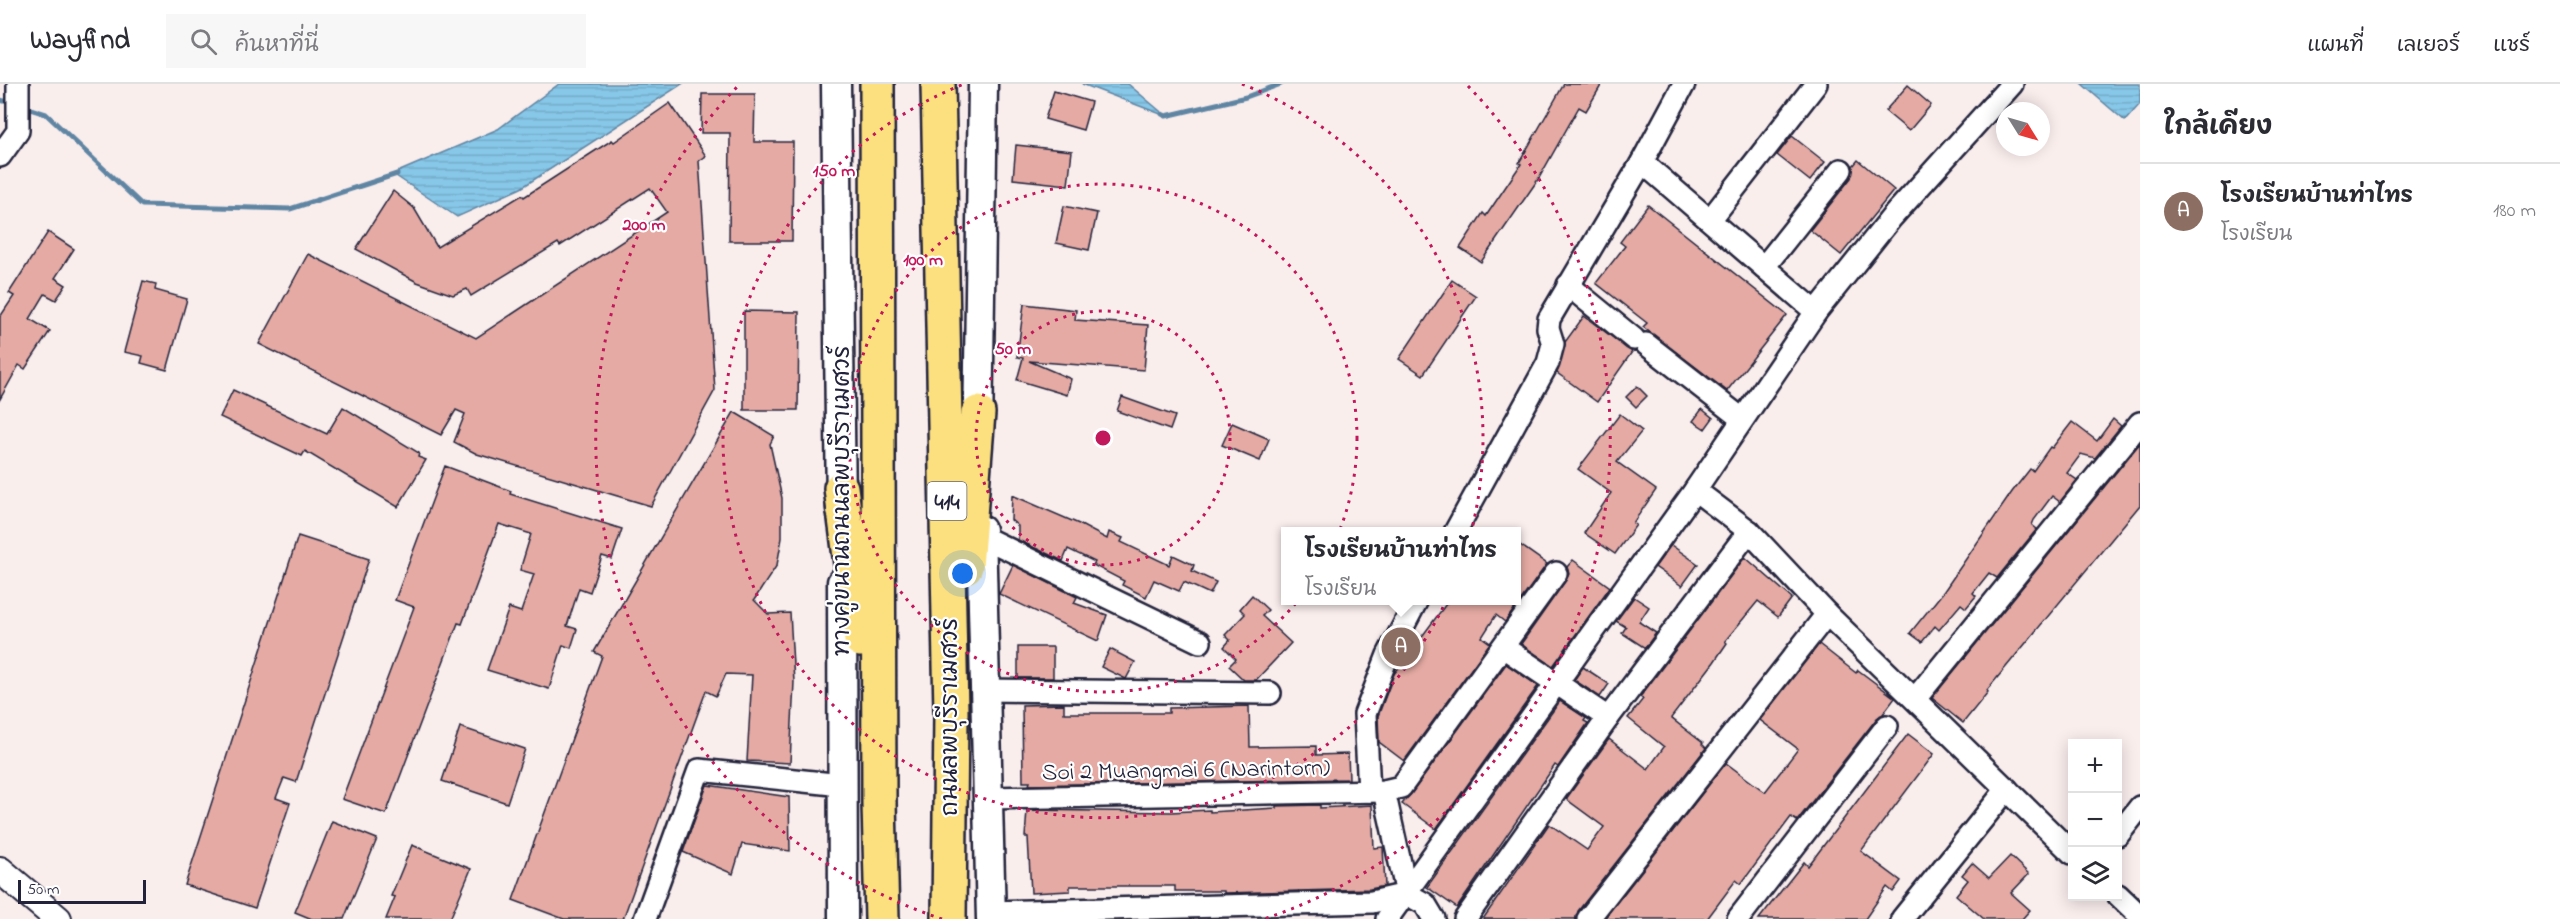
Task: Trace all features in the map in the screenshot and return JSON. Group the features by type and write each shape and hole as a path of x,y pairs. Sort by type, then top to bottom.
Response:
{"main road":[{"name":"ทางคู่ขนานถนนลพบุรีราเมศวร์","path":"836,84 843,919"},
{"path":"877,84 879,803 882,919"},
{"name":"ถนนลพบุรีราเมศวร์","path":"938,84 951,712 949,919"},
{"name":"414","path":"983,84 978,413 991,915"},
{"path":"951,712 969,537 978,413"},
{"path":"841,488 868,694 879,803"}],"street":[{"path":"0,156 18,131 18,84"},
{"path":"1457,527 1548,363 1553,344 1547,323 1642,162 1684,84"},
{"path":"1710,220 1816,84"},
{"path":"1388,919 1695,490 1816,312 1892,217 2012,84"},
{"path":"1642,162 1816,312"},
{"path":"1764,267 1840,170"},
{"path":"1568,285 1742,419"},
{"path":"1915,699 2140,423"},
{"path":"1695,490 1749,531 1827,614 2068,848"},
{"path":"1465,919 1608,718 1749,531"},
{"path":"981,536 1200,642"},
{"name":"Soi 2 Muangmai 6 (Narintorn)","path":"988,798 1377,791 1401,787 1556,573"},
{"path":"1407,894 1377,791 1365,714 1388,655 1414,605"},
{"path":"1588,919 1827,614"},
{"path":"1503,647 1608,718"},
{"path":"986,690 1270,693"},
{"path":"1738,919 1887,726"},
{"path":"645,919 699,770 842,785"},
{"path":"1902,919 2007,789"},
{"path":"2122,830 2140,807"},
{"path":"2,877 58,919"},
{"path":"991,915 1143,914 1372,902 1407,894 1425,904 1434,919"},
{"path":"2122,899 2140,916"}],"water":[{"path":"559,84 682,84 521,188 457,217 393,174 498,129"},
{"path":"1082,84 1128,84 1166,116"},
{"path":"2082,84 2140,84 2140,104 2125,121"}],"building":[{"path":"1564,84 1602,84 1586,111 1579,107 1539,178 1481,262 1460,248 1483,213 1486,216 1521,164 1519,163"},
{"path":"1908,85 1931,105 1909,131 1885,111"},
{"path":"1054,91 1091,102 1083,130 1045,119"},
{"path":"702,94 755,94 754,142 793,142 792,241 729,241 730,133 701,133"},
{"path":"670,103 706,156 699,161 715,390 651,506 477,454 454,442 465,414 456,410 441,435 259,344 308,254 476,338 667,212 650,188 560,246 558,243 471,296 467,289 453,295 417,282 356,249 393,191 414,208 437,247 522,195 524,197 612,140 614,142"},
{"path":"1792,136 1825,162 1810,181 1777,155"},
{"path":"1016,145 1072,151 1068,185 1013,179"},
{"path":"1858,160 1894,190 1841,255 1810,230 1851,178 1853,166"},
{"path":"1648,205 1787,315 1727,391 1643,327 1647,323 1596,283 1625,246 1620,242"},
{"path":"1064,206 1097,213 1089,250 1056,243"},
{"path":"48,232 74,249 55,278 66,285 56,300 45,294 30,319 50,331 25,369 19,365 0,399 0,317 14,296 9,293"},
{"path":"1452,280 1476,296 1423,375 1399,359"},
{"path":"143,281 156,284 155,290 187,299 167,370 141,363 143,356 124,352"},
{"path":"1024,304 1076,310 1075,320 1148,325 1144,370 1029,361 1071,379 1067,395 1017,380 1023,358 1017,357"},
{"path":"744,311 799,312 798,410 744,410"},
{"path":"1584,316 1632,352 1597,402 1557,373 1565,342"},
{"path":"1637,386 1647,396 1636,407 1626,397"},
{"path":"233,390 327,434 343,407 419,453 418,457 426,460 398,507 305,451 302,456 220,417"},
{"path":"1122,397 1175,416 1170,430 1117,411"},
{"path":"1702,409 1713,418 1705,429 1693,421"},
{"path":"734,412 774,436 770,444 782,498 782,538 777,565 754,600 768,614 790,613 794,682 790,763 747,761 752,675 726,674 716,696 706,691 623,919 564,919 513,900 602,656 594,652"},
{"path":"1620,414 1642,431 1617,462 1656,490 1633,523 1636,525 1615,554 1584,533 1611,493 1578,469"},
{"path":"2113,419 2121,426 2095,458 2081,454 2067,473 2077,480 2060,502 2052,496 2034,520 2032,525 2037,529 1997,578 1989,573 1973,593 1976,596 1966,608 1961,604 1939,630 1935,626 1922,642 1910,633 1944,591 2012,492 2030,469 2033,471 2072,422 2097,441"},
{"path":"1232,423 1269,439 1260,461 1222,445"},
{"path":"2140,443 2140,505 1987,690 1988,692 1963,723 1932,698"},
{"path":"445,466 511,491 510,494 622,529 612,559 602,556 590,592 579,588 567,626 577,629 571,648 563,645 549,689 487,670 509,608 521,612 534,574 520,570 531,534 499,524 462,624 458,623 386,814 342,799 414,607 395,600"},
{"path":"1012,495 1079,524 1107,539 1109,532 1123,538 1121,542 1169,565 1173,555 1194,565 1192,571 1216,582 1210,594 1184,582 1179,591 1154,580 1146,597 1122,585 1124,581 1093,565 1095,562 1068,549 1063,561 1018,540 1018,526 1011,520"},
{"path":"298,536 369,559 296,782 284,778 276,798 290,803 255,908 185,885"},
{"path":"1671,545 1698,564 1682,586 1655,567"},
{"path":"1521,546 1547,564 1521,600"},
{"path":"1745,557 1792,598 1778,617 1758,601 1725,641 1727,643 1714,662 1671,718 1703,743 1706,748 1578,911 1576,919 1483,919 1549,824 1587,850 1604,827 1566,799 1609,739 1648,769 1664,747 1628,718 1643,699 1640,697"},
{"path":"1573,560 1610,587 1553,666 1521,644 1566,580 1569,574 1567,567"},
{"path":"1013,565 1077,597 1074,603 1107,615 1098,641 999,594"},
{"path":"1252,595 1268,610 1262,616 1291,643 1256,680 1244,680 1229,666 1236,659 1224,647 1230,640 1225,635 1245,614 1240,609"},
{"path":"1634,597 1649,607 1639,622 1656,633 1645,648 1622,633 1626,627 1616,621"},
{"path":"1445,605 1517,605 1505,622 1496,615 1482,637 1490,643 1404,761 1379,742 1378,716 1394,674"},
{"path":"1819,644 1856,673 1858,670 1895,698 1883,714 1877,718 1797,821 1791,817 1741,884 1736,880 1707,919 1604,919 1726,763 1765,792 1798,749 1760,720"},
{"path":"1018,647 1053,647 1053,678 1018,678"},
{"path":"1110,649 1135,662 1126,679 1101,667"},
{"path":"1506,664 1538,686 1436,829 1402,804"},
{"path":"1583,667 1609,684 1600,697 1574,680"},
{"path":"1560,701 1586,718 1584,721 1588,723 1558,767 1555,765 1457,908 1427,887"},
{"path":"1064,704 1064,713 1169,713 1169,708 1249,706 1250,747 1316,746 1316,755 1348,754 1349,779 1029,785 1030,782 1023,782 1022,705"},
{"path":"460,727 525,749 507,803 442,781"},
{"path":"1908,734 1934,754 1861,851 1901,881 1893,892 1887,887 1865,919 1759,919 1804,862 1808,866"},
{"path":"707,785 789,797 790,851 742,844 733,874 683,852"},
{"path":"1320,805 1320,808 1372,805 1374,848 1383,847 1385,886 1370,889 1224,893 1224,891 1175,891 1175,886 1070,886 1070,891 1031,893 1028,837 1025,837 1027,810 1171,812 1210,810 1210,812"},
{"path":"332,821 377,839 344,919 312,919 295,912"},
{"path":"412,845 471,869 450,919 386,919 395,897 391,896"},
{"path":"2010,856 2029,874 2011,893 2030,910 2022,919 1984,919 1956,895 1968,880 1962,875 1972,863 1989,878"}],"waterway":[{"path":"1162,114 1166,116 1246,97 1281,84"},
{"path":"0,100 12,103"},
{"path":"24,107 46,114 142,205 290,209 397,174"}],"place":[{"name":"โรงเรียนบ้านท่าไทร","path":"1401,647"}]}
